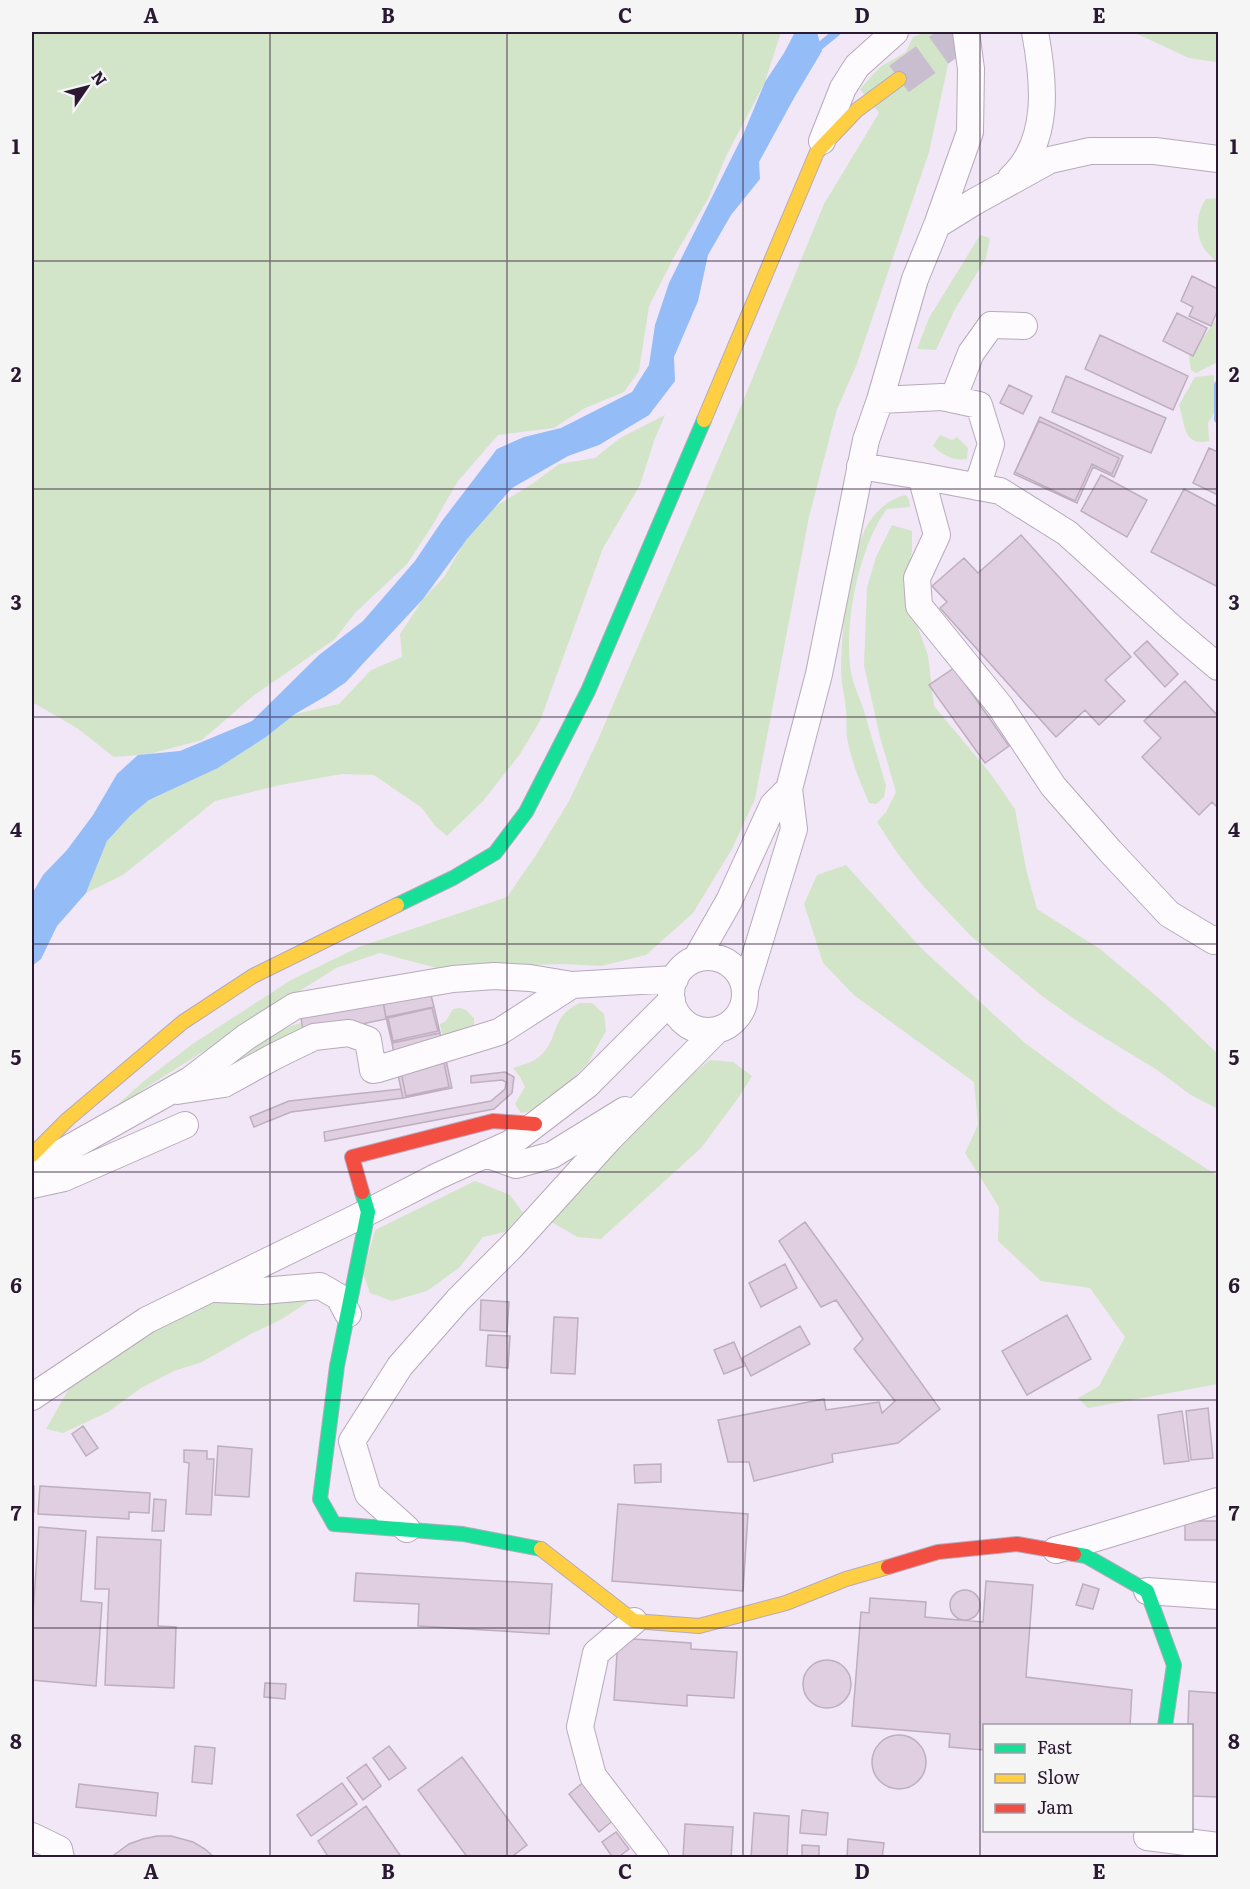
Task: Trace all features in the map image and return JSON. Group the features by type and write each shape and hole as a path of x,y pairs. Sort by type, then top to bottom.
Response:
{"street":[{"path":"32,1155 68,1119 183,1022 253,976 453,878 495,853 526,812 588,691 775,256 843,88 857,66 895,32"},
{"path":"745,989 794,828 789,789 819,674 866,440 915,279 970,132 971,69 966,32"},
{"path":"1002,187 1018,172 1030,154 1041,115 1041,67 1035,32"},
{"path":"817,152 856,110 899,79"},
{"path":"937,225 1050,160 1090,151 1155,151 1218,159"},
{"path":"953,399 971,353 991,325 1024,326"},
{"path":"880,400 942,397 979,405 990,444 977,487"},
{"path":"860,466 1000,492 1067,533 1218,667"},
{"path":"921,476 938,535 917,578 919,606 1000,706 1053,786 1110,851 1169,914 1214,941 1218,939"},
{"path":"696,959 729,901 773,805 789,789"},
{"path":"708,957 720,959 730,964 739,973 746,996 737,1019 727,1027 703,1032 686,1024 674,1010 673,990 677,974 696,959 708,957"},
{"path":"32,1169 190,1080 246,1037 295,1006 453,979 494,976 530,978 572,985 673,990"},
{"path":"166,1093 224,1084 314,1037 349,1033 368,1040 373,1070 499,1032 572,985"},
{"path":"32,1397 147,1320 438,1176 511,1143 587,1085 673,990"},
{"path":"407,1529 368,1494 352,1441 400,1366 458,1300 511,1247 602,1147 716,1031"},
{"path":"486,1154 516,1165 552,1155 638,1102 685,1062"},
{"path":"536,1124 493,1121 352,1157 368,1212 331,1404 320,1499 334,1524 463,1534 541,1549 634,1621 699,1626 786,1604 846,1579 938,1552 1017,1544 1086,1556 1147,1591 1218,1596"},
{"path":"32,1185 64,1178 185,1125"},
{"path":"477,1125 486,1154"},
{"path":"427,1137 438,1176"},
{"path":"211,1289 262,1291 320,1286 339,1297 348,1314"},
{"path":"1056,1551 1218,1501"},
{"path":"1147,1591 1174,1665 1165,1724"},
{"path":"634,1621 596,1653 580,1727 593,1776 656,1857"},
{"path":"32,1836 59,1850 61,1857"},
{"path":"1146,1842 1218,1846"}],"green space":[{"path":"32,32 781,32 765,82 726,156 709,197 675,255 649,306 639,371 624,392 583,409 554,428 498,435 458,481 407,564 355,613 335,639 253,696 202,740 149,754 114,757 77,728 32,702"},
{"path":"926,32 938,32 947,39 948,65 929,152 856,366 837,409 809,517 755,799 732,849 693,913 646,955 601,966 563,964 437,968 380,953 336,968 139,1092 142,1100 125,1109 116,1106 144,1081 194,1043 291,980 359,947 507,897 569,801 597,742 736,418 824,204 879,113 860,89 880,67 906,52 913,37"},
{"path":"1133,32 1218,32 1218,67 1216,62 1189,58"},
{"path":"1218,198 1218,268 1202,245 1198,227 1199,215 1206,199"},
{"path":"980,235 990,238 986,258 954,311 936,350 917,349 929,318"},
{"path":"1218,276 1218,317 1216,281"},
{"path":"1218,317 1218,362 1196,373 1191,370 1189,357"},
{"path":"1214,375 1215,406 1208,422 1209,441 1200,442 1189,437 1186,432 1179,405 1195,377"},
{"path":"665,415 640,485 603,548 540,721 520,754 483,801 447,836 435,826 422,808 374,775 342,774 280,785 215,801 123,875 86,893 107,841 131,815 149,800 218,768 266,737 295,714 339,704 371,670 402,657 400,634 423,599 444,577 463,544 488,511 559,464 595,458 620,438"},
{"path":"940,435 952,440 957,437 968,448 967,459 949,457 933,446"},
{"path":"906,495 910,507 887,509 877,524 861,565 851,610 849,654 851,672 886,786 884,797 876,804 869,803 853,763 847,738 841,669 844,618 853,566 866,527 886,504"},
{"path":"892,525 912,531 906,596 928,655 934,706 990,773 1015,809 1026,869 1037,909 1100,949 1161,1000 1218,1054 1218,1109 1191,1095 1157,1070 1080,1023 1042,996 972,937 925,888 898,854 877,822 886,812 896,792 880,737 864,665 867,587 876,557"},
{"path":"846,865 922,949 1025,1043 1117,1111 1218,1176 1218,1384 1088,1408 1078,1398 1099,1386 1125,1337 1090,1288 1041,1281 998,1241 999,1207 965,1153 978,1125 974,1082 855,996 823,963 804,904 817,875"},
{"path":"580,1003 592,1003 604,1014 606,1031 588,1063 553,1098 539,1109 521,1113 515,1104 525,1087 513,1068 531,1062 540,1056 550,1043 563,1015"},
{"path":"453,1009 466,1010 474,1018 474,1028 443,1038 440,1024 446,1021"},
{"path":"304,1022 305,1032 225,1078 217,1071 270,1036"},
{"path":"710,1060 733,1062 752,1076 701,1148 601,1239 577,1237 550,1221 632,1122"},
{"path":"475,1181 510,1195 523,1213 505,1232 483,1237 460,1267 427,1291 392,1301 370,1293 363,1273 375,1230"},
{"path":"314,1298 282,1319 202,1362 174,1371 141,1388 108,1412 63,1433 46,1429 72,1383 95,1362 205,1299"}],"water":[{"path":"795,32 817,32 822,51 759,162 760,179 731,215 708,255 698,301 674,357 675,381 649,415 599,445 568,456 512,488 467,539 423,599 346,682 295,714 266,737 218,768 149,800 131,815 107,841 86,893 57,926 41,959 32,966 32,894 43,875 67,850 93,815 117,774 138,755 180,751 252,721 319,655 363,621 415,561 442,521 497,449 524,437 561,428 632,392 649,365 655,325 669,283 743,135 765,82"}],"building":[{"path":"1192,276 1218,289 1218,309 1211,326 1189,316 1193,307 1181,301"},
{"path":"1177,313 1207,328 1193,356 1163,341"},
{"path":"1100,335 1188,376 1173,410 1085,369"},
{"path":"1066,376 1166,418 1151,453 1052,412"},
{"path":"1009,385 1032,396 1023,414 1000,403"},
{"path":"1040,417 1123,456 1114,477 1093,467 1077,503 1014,474"},
{"path":"1039,421 1119,458 1112,474 1092,464 1075,501 1015,472"},
{"path":"1209,448 1218,452 1218,495 1193,483"},
{"path":"1101,475 1147,500 1127,537 1081,511"},
{"path":"1184,489 1218,507 1218,587 1151,552"},
{"path":"1021,535 1131,657 1105,680 1125,701 1099,725 1085,710 1056,737 940,608 947,602 932,586 964,558 978,573"},
{"path":"1147,641 1178,674 1165,687 1134,653"},
{"path":"954,668 1009,746 985,763 929,685"},
{"path":"1185,681 1218,716 1218,808 1212,802 1199,815 1142,757 1161,738 1144,721"},
{"path":"430,991 434,1007 386,1017 383,1001"},
{"path":"383,1001 386,1019 304,1036 301,1018"},
{"path":"434,1007 440,1033 392,1043 386,1017"},
{"path":"432,1008 438,1031 393,1041 388,1018"},
{"path":"440,1033 446,1060 397,1070 392,1043"},
{"path":"446,1060 452,1088 403,1098 397,1070"},
{"path":"444,1063 449,1087 406,1096 401,1072"},
{"path":"505,1072 514,1077 512,1093 494,1109 325,1141 324,1132 491,1101 505,1089 506,1082 502,1080 471,1083 471,1076"},
{"path":"401,1089 403,1098 291,1112 254,1127 250,1117 289,1101"},
{"path":"805,1222 940,1409 898,1443 832,1454 833,1462 754,1481 749,1462 728,1462 718,1420 824,1399 826,1410 879,1402 882,1413 895,1401 854,1349 863,1339 836,1300 821,1307 779,1241"},
{"path":"785,1264 797,1288 761,1307 749,1283"},
{"path":"481,1300 509,1302 507,1332 480,1330"},
{"path":"1067,1315 1091,1359 1027,1395 1002,1351"},
{"path":"554,1317 578,1318 575,1374 551,1373"},
{"path":"800,1326 810,1344 751,1376 742,1358"},
{"path":"488,1335 510,1336 508,1368 486,1366"},
{"path":"734,1342 744,1366 724,1374 714,1350"},
{"path":"1208,1408 1213,1458 1191,1460 1186,1411"},
{"path":"1182,1411 1189,1461 1164,1464 1158,1415"},
{"path":"83,1426 98,1448 86,1456 72,1434"},
{"path":"218,1446 252,1449 249,1497 215,1495"},
{"path":"184,1450 207,1451 207,1459 214,1459 211,1515 186,1514 189,1463 184,1462"},
{"path":"661,1464 661,1482 635,1483 634,1465"},
{"path":"32,1486 34,1486 34,1512 32,1512"},
{"path":"40,1486 150,1493 149,1513 129,1512 129,1519 38,1514"},
{"path":"154,1499 166,1500 164,1531 152,1531"},
{"path":"618,1504 748,1514 743,1591 612,1581"},
{"path":"1185,1521 1217,1521 1218,1540 1185,1540"},
{"path":"39,1527 86,1531 81,1601 102,1603 96,1686 32,1680 32,1628"},
{"path":"97,1537 161,1540 158,1626 176,1627 174,1688 105,1685 109,1589 95,1589"},
{"path":"356,1573 552,1584 549,1634 418,1626 419,1604 354,1601"},
{"path":"986,1581 1033,1585 1026,1677 1132,1690 1130,1724 983,1724 983,1750 949,1747 950,1734 852,1726 861,1612 869,1613 870,1598 926,1602 925,1617 983,1622"},
{"path":"1083,1584 1099,1589 1093,1609 1076,1605"},
{"path":"965,1590 976,1594 980,1605 976,1616 965,1620 954,1616 950,1605 954,1594"},
{"path":"618,1638 691,1643 691,1649 737,1652 734,1698 687,1695 687,1706 614,1700"},
{"path":"822,1660 832,1660 847,1670 851,1684 847,1698 841,1704 832,1708 822,1708 807,1698 803,1689 803,1679 813,1664"},
{"path":"265,1683 286,1684 285,1699 264,1697"},
{"path":"1189,1691 1218,1693 1218,1797 1193,1796 1193,1724 1188,1724"},
{"path":"899,1735 909,1737 918,1743 924,1752 926,1762 924,1772 918,1781 909,1787 899,1789 889,1787 880,1781 874,1772 872,1762 874,1752 880,1743 889,1737"},
{"path":"195,1746 215,1748 212,1784 192,1782"},
{"path":"389,1746 406,1768 389,1780 373,1758"},
{"path":"462,1757 527,1845 510,1858 468,1858 418,1790"},
{"path":"366,1764 381,1786 363,1800 347,1778"},
{"path":"585,1781 615,1819 599,1832 569,1794"},
{"path":"342,1783 357,1804 311,1836 297,1815"},
{"path":"79,1784 158,1793 156,1816 76,1807"},
{"path":"366,1806 402,1858 329,1858 318,1841"},
{"path":"802,1810 828,1813 826,1835 800,1833"},
{"path":"754,1813 789,1816 787,1858 751,1858"},
{"path":"685,1824 733,1827 731,1858 683,1858"},
{"path":"616,1832 629,1849 617,1858 613,1858 602,1842"},
{"path":"157,1836 171,1836 193,1842 215,1858 110,1858 129,1844"},
{"path":"848,1839 884,1843 882,1858 847,1858"},
{"path":"802,1845 819,1846 819,1858 802,1858"}],"waterway":[{"path":"815,50 837,32"},
{"path":"1218,385 1218,419"}],"tunnel":[{"path":"899,79 964,32"}],"traffic: fast":[{"path":"397,905 453,878 495,853 526,812 588,691 704,420"},
{"path":"362,1192 368,1212 337,1366 320,1499 334,1524 463,1534 541,1549"},
{"path":"1074,1554 1086,1556 1147,1591 1174,1665 1165,1724"}],"traffic: slow":[{"path":"704,420 817,152 857,110 899,79"},
{"path":"32,1155 68,1119 183,1022 253,976 397,905"},
{"path":"541,1549 634,1621 699,1626 786,1603 846,1579 888,1567"}],"traffic: jam":[{"path":"362,1192 352,1157 493,1121 535,1124"},
{"path":"888,1567 938,1552 1017,1544 1074,1554"}]}
